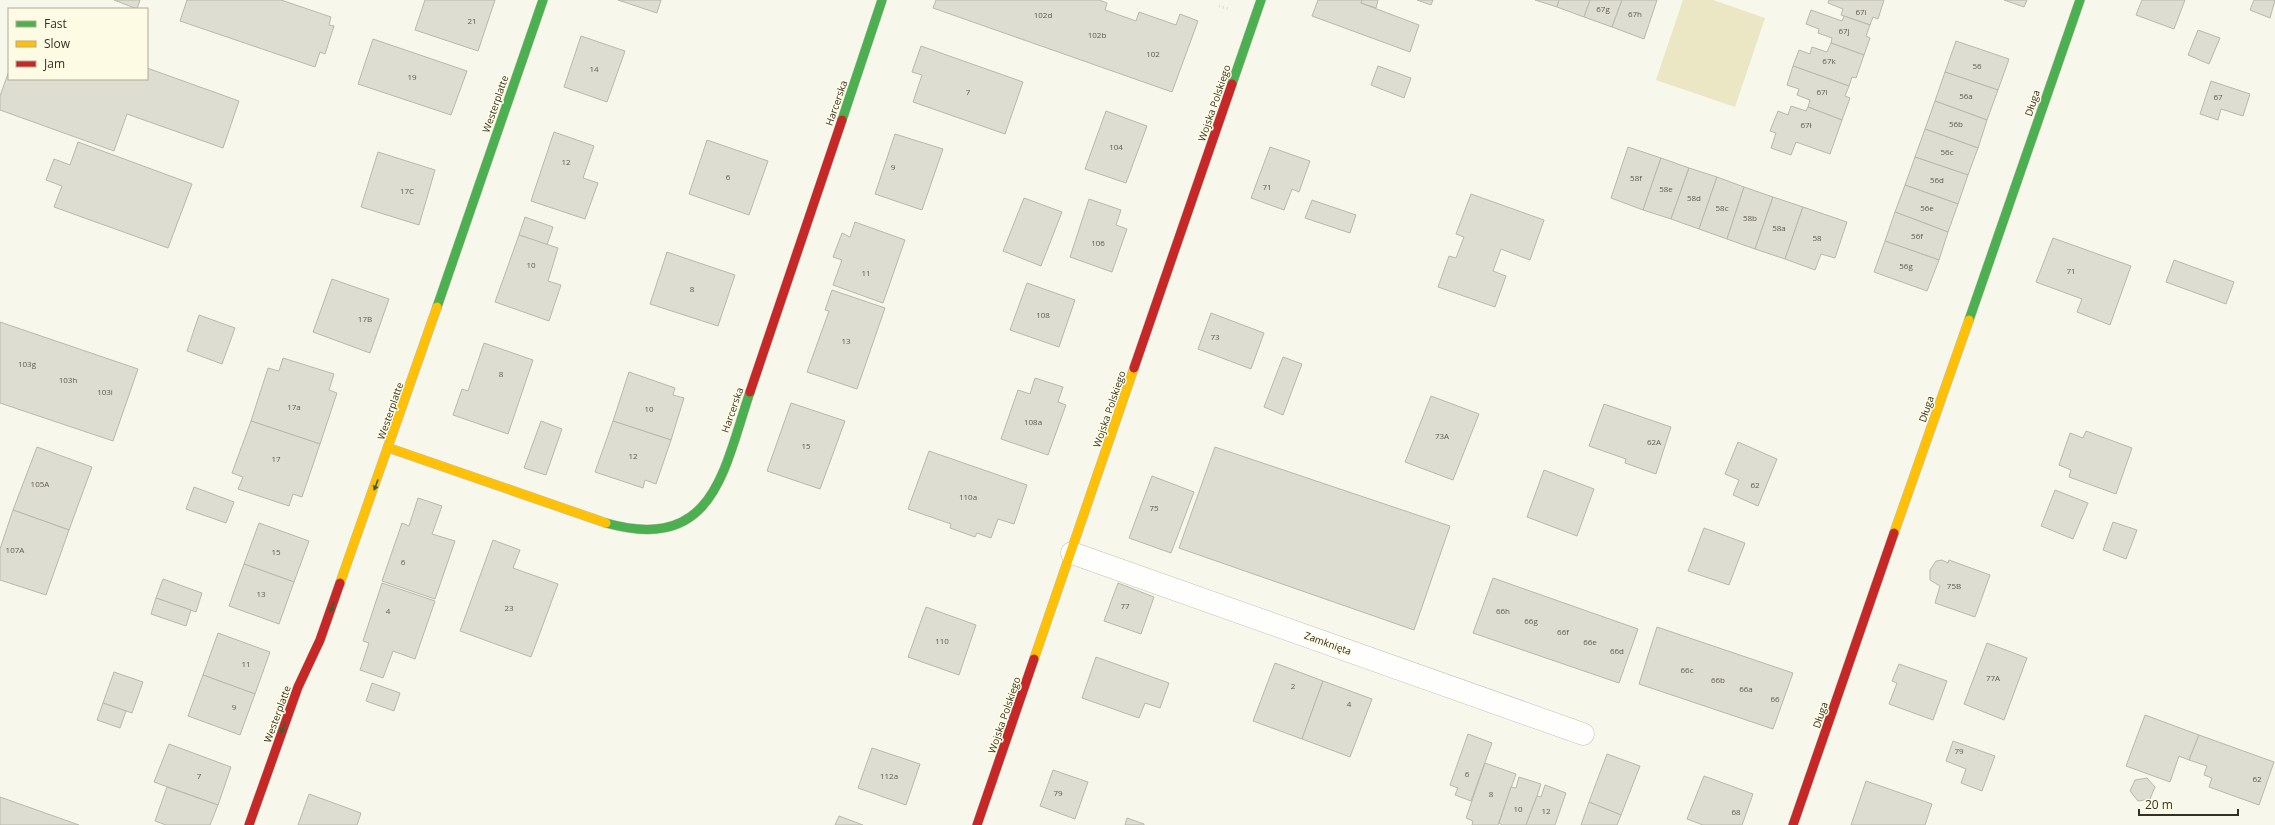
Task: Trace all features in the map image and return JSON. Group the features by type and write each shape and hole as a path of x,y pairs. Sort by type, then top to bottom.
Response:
{"street":[{"name":"Westerplatte","path":"249,825 298,687 320,640 389,448 543,0"},
{"name":"Harcerska","path":"389,448 582,515 623,527 640,530 671,528 687,521 700,511 712,494 730,451 882,0"},
{"name":"Wojska Polskiego","path":"977,825 1072,553 1261,0"},
{"name":"Długa","path":"1793,825 2080,0"},
{"name":"Zamknięta","path":"1072,553 1583,734"}],"shaded area":[{"path":"1683,0 1713,0 1765,18 1735,107 1656,80"}],"building":[{"path":"114,0 140,0 137,8"},
{"path":"187,0 281,0 331,17 329,25 334,26 325,54 320,52 315,67 180,21"},
{"path":"425,0 495,0 478,51 415,30"},
{"path":"618,0 661,0 657,13"},
{"path":"936,0 1099,0 1107,3 1105,10 1136,21 1139,12 1176,25 1180,14 1198,21 1172,92 933,8"},
{"path":"1318,0 1362,0 1361,3 1419,25 1410,52 1312,16"},
{"path":"1362,0 1378,0 1376,8 1361,3"},
{"path":"1417,0 1433,0 1431,5"},
{"path":"1535,0 1559,0 1557,7"},
{"path":"1559,0 1590,0 1584,17 1557,7"},
{"path":"1590,0 1622,0 1612,27 1584,17"},
{"path":"1622,0 1657,0 1644,39 1612,27"},
{"path":"1829,0 1884,0 1878,19 1873,17 1870,25 1841,15 1843,9 1828,3"},
{"path":"2004,0 2027,0 2024,7"},
{"path":"2142,0 2185,0 2174,29 2136,15"},
{"path":"2254,0 2275,0 2270,18 2250,10"},
{"path":"1811,10 1842,21 1844,16 1870,25 1866,36 1870,38 1864,55 1831,43 1832,38 1818,33 1819,29 1806,24"},
{"path":"2198,30 2220,38 2209,64 2188,55"},
{"path":"581,36 625,51 607,102 564,87"},
{"path":"373,39 467,71 451,115 358,84"},
{"path":"1956,41 2009,59 1998,90 1945,72"},
{"path":"1831,43 1864,55 1856,78 1852,77 1849,86 1793,66 1799,50 1810,54 1812,47 1827,52"},
{"path":"921,46 1023,82 1005,134 913,102 922,75 912,72"},
{"path":"1378,66 1411,78 1404,98 1371,85"},
{"path":"1793,66 1849,86 1845,96 1850,98 1842,120 1808,107 1810,100 1797,95 1799,89 1787,85"},
{"path":"148,68 239,101 223,148 127,114 114,151 0,110 0,96 8,74 8,80 148,80"},
{"path":"1945,72 1998,90 1987,120 1935,101"},
{"path":"2211,81 2250,94 2243,116 2221,109 2218,120 2200,114"},
{"path":"1935,101 1987,120 1978,148 1925,129"},
{"path":"1791,106 1806,111 1808,107 1842,120 1830,154 1796,142 1791,155 1771,148 1776,133 1770,131 1778,111 1788,115"},
{"path":"1106,111 1147,126 1126,183 1085,169"},
{"path":"1925,129 1978,148 1968,175 1915,157"},
{"path":"554,132 594,146 583,178 598,183 585,219 531,201"},
{"path":"895,134 943,149 922,210 875,194"},
{"path":"707,140 768,161 749,215 689,194"},
{"path":"78,142 192,184 168,248 54,207 62,186 46,180 54,159 70,165"},
{"path":"1270,147 1310,161 1299,192 1292,189 1284,210 1251,198"},
{"path":"1628,147 1661,158 1643,210 1611,198"},
{"path":"378,152 435,170 419,225 361,207"},
{"path":"1915,157 1968,175 1958,204 1905,185"},
{"path":"1661,158 1689,168 1671,219 1643,210"},
{"path":"1689,168 1717,177 1699,229 1671,219"},
{"path":"1717,177 1744,187 1727,239 1699,229"},
{"path":"1905,185 1958,204 1948,232 1895,212"},
{"path":"1744,187 1773,197 1755,249 1727,239"},
{"path":"1471,194 1544,220 1530,260 1501,249 1493,271 1506,276 1495,307 1438,287 1449,256 1456,258 1464,237 1456,234"},
{"path":"1773,197 1803,207 1785,259 1755,249"},
{"path":"1024,198 1062,212 1041,266 1003,251"},
{"path":"1089,199 1121,210 1116,225 1127,229 1112,272 1070,257"},
{"path":"1312,200 1356,215 1350,233 1305,218"},
{"path":"1803,207 1847,222 1835,258 1821,254 1815,270 1785,259"},
{"path":"1895,212 1948,232 1939,260 1885,241"},
{"path":"525,217 553,227 547,245 519,235"},
{"path":"855,222 905,240 883,303 833,285 842,260 833,257 842,233 850,237"},
{"path":"519,235 558,248 548,281 561,285 549,321 495,302"},
{"path":"2053,238 2131,266 2110,325 2077,312 2082,299 2036,282"},
{"path":"1885,241 1939,260 1927,291 1874,272"},
{"path":"667,252 735,275 718,326 650,304"},
{"path":"2174,260 2234,282 2226,304 2166,282"},
{"path":"332,279 389,299 370,353 313,332"},
{"path":"1027,283 1075,300 1059,347 1010,330"},
{"path":"832,290 885,308 857,389 807,372 829,311 825,310"},
{"path":"1211,313 1264,333 1251,369 1198,349"},
{"path":"199,315 235,328 222,364 187,351"},
{"path":"0,322 138,369 113,441 0,403"},
{"path":"484,343 533,360 508,434 453,415 462,389 468,391"},
{"path":"1283,357 1302,364 1283,415 1264,407"},
{"path":"283,358 334,374 329,390 337,393 320,444 251,421 268,368 279,371"},
{"path":"629,372 675,388 673,395 684,398 671,440 613,421"},
{"path":"1035,378 1063,387 1058,402 1066,405 1048,455 1001,439 1018,390 1030,394"},
{"path":"1431,396 1479,414 1453,480 1405,462"},
{"path":"791,403 845,421 820,489 767,471"},
{"path":"1604,404 1671,427 1656,474 1625,463 1626,459 1589,446"},
{"path":"251,421 320,444 302,497 293,494 289,506 238,489 243,477 232,473"},
{"path":"541,421 562,429 546,475 524,468"},
{"path":"613,421 671,440 656,484 645,480 643,488 595,472"},
{"path":"2086,431 2132,448 2116,494 2069,477 2071,470 2059,465 2070,433 2083,438"},
{"path":"1738,442 1777,459 1758,506 1733,495 1739,480 1725,474"},
{"path":"37,447 92,467 69,530 13,510"},
{"path":"1215,447 1450,526 1414,630 1179,548"},
{"path":"929,451 1027,485 1014,524 998,519 991,538 977,533 975,537 950,528 951,524 908,509"},
{"path":"1544,470 1594,489 1577,536 1527,517"},
{"path":"1152,476 1194,492 1171,553 1129,538"},
{"path":"194,487 234,502 226,523 186,509"},
{"path":"2055,490 2088,503 2073,539 2041,526"},
{"path":"418,498 442,506 432,534 455,541 435,599 382,581 402,523 409,526"},
{"path":"13,510 69,530 46,595 0,580 0,549"},
{"path":"2113,522 2137,530 2126,559 2103,550"},
{"path":"259,523 309,541 294,582 244,564"},
{"path":"1704,528 1745,543 1729,585 1688,571"},
{"path":"493,540 520,550 513,568 558,584 531,657 460,631"},
{"path":"1942,560 1948,563 1949,560 1990,575 1975,617 1935,603 1940,586 1930,580 1930,570 1936,561"},
{"path":"244,564 294,582 279,624 229,606"},
{"path":"1493,578 1638,629 1619,683 1473,633"},
{"path":"163,579 202,593 196,612 156,598"},
{"path":"382,583 435,601 415,659 393,651 383,678 360,670 369,643 363,641"},
{"path":"1118,583 1154,597 1141,634 1104,621"},
{"path":"156,598 191,610 186,626 151,614"},
{"path":"926,607 976,625 959,675 908,657"},
{"path":"1657,627 1793,673 1773,729 1639,684"},
{"path":"218,633 270,652 255,694 203,675"},
{"path":"1987,643 2027,658 2004,720 1964,704"},
{"path":"1096,657 1169,683 1160,708 1145,703 1139,718 1082,698"},
{"path":"1275,663 1323,681 1302,739 1253,721"},
{"path":"1899,664 1947,681 1933,720 1889,704 1897,683 1892,681"},
{"path":"114,672 143,682 132,713 103,703"},
{"path":"203,675 255,694 240,735 188,716"},
{"path":"1323,681 1372,699 1350,757 1302,739"},
{"path":"372,683 400,693 394,711 366,701"},
{"path":"103,703 126,711 120,728 97,720"},
{"path":"2145,715 2199,735 2189,760 2179,756 2170,782 2126,766"},
{"path":"1468,734 1492,743 1471,801 1455,795 1458,788 1450,785"},
{"path":"2199,735 2274,762 2259,805 2209,787 2212,778 2204,775 2207,766 2189,760"},
{"path":"1953,741 1995,756 1982,791 1961,783 1966,769 1946,761"},
{"path":"169,744 231,767 218,805 154,782"},
{"path":"872,748 920,764 906,805 858,788"},
{"path":"1607,754 1640,766 1621,815 1589,802"},
{"path":"1485,763 1516,774 1498,825 1472,825 1473,821 1466,818"},
{"path":"1053,770 1088,782 1075,819 1040,806"},
{"path":"1704,776 1753,794 1742,825 1703,825 1687,819"},
{"path":"1519,777 1541,784 1537,796 1526,825 1502,825 1499,823 1511,787 1516,788"},
{"path":"2147,778 2155,787 2150,799 2138,801 2130,791 2135,780"},
{"path":"1866,781 1932,804 1925,825 1851,825"},
{"path":"1545,785 1566,793 1555,825 1526,825 1537,796 1541,797"},
{"path":"167,787 218,805 210,825 166,825 155,821"},
{"path":"309,794 361,813 357,825 298,825"},
{"path":"0,797 79,825 0,825"},
{"path":"1589,802 1621,815 1617,825 1581,825"},
{"path":"839,816 863,825 835,825"},
{"path":"1127,818 1144,824 1144,825 1125,825"}],"traffic: fast":[{"path":"437,307 543,0"},
{"path":"842,120 882,0"},
{"path":"1232,84 1261,0"},
{"path":"1969,320 2080,0"},
{"path":"606,523 642,529 670,526 692,516 708,499 721,477 750,392"}],"traffic: slow":[{"path":"340,583 437,307"},
{"path":"1894,533 1969,320"},
{"path":"1034,659 1134,368"},
{"path":"389,448 606,523"}],"traffic: jam":[{"path":"1134,368 1232,84"},
{"path":"750,392 842,120"},
{"path":"1793,825 1894,533"},
{"path":"249,825 298,687 320,640 340,583"},
{"path":"977,825 1034,659"}]}
